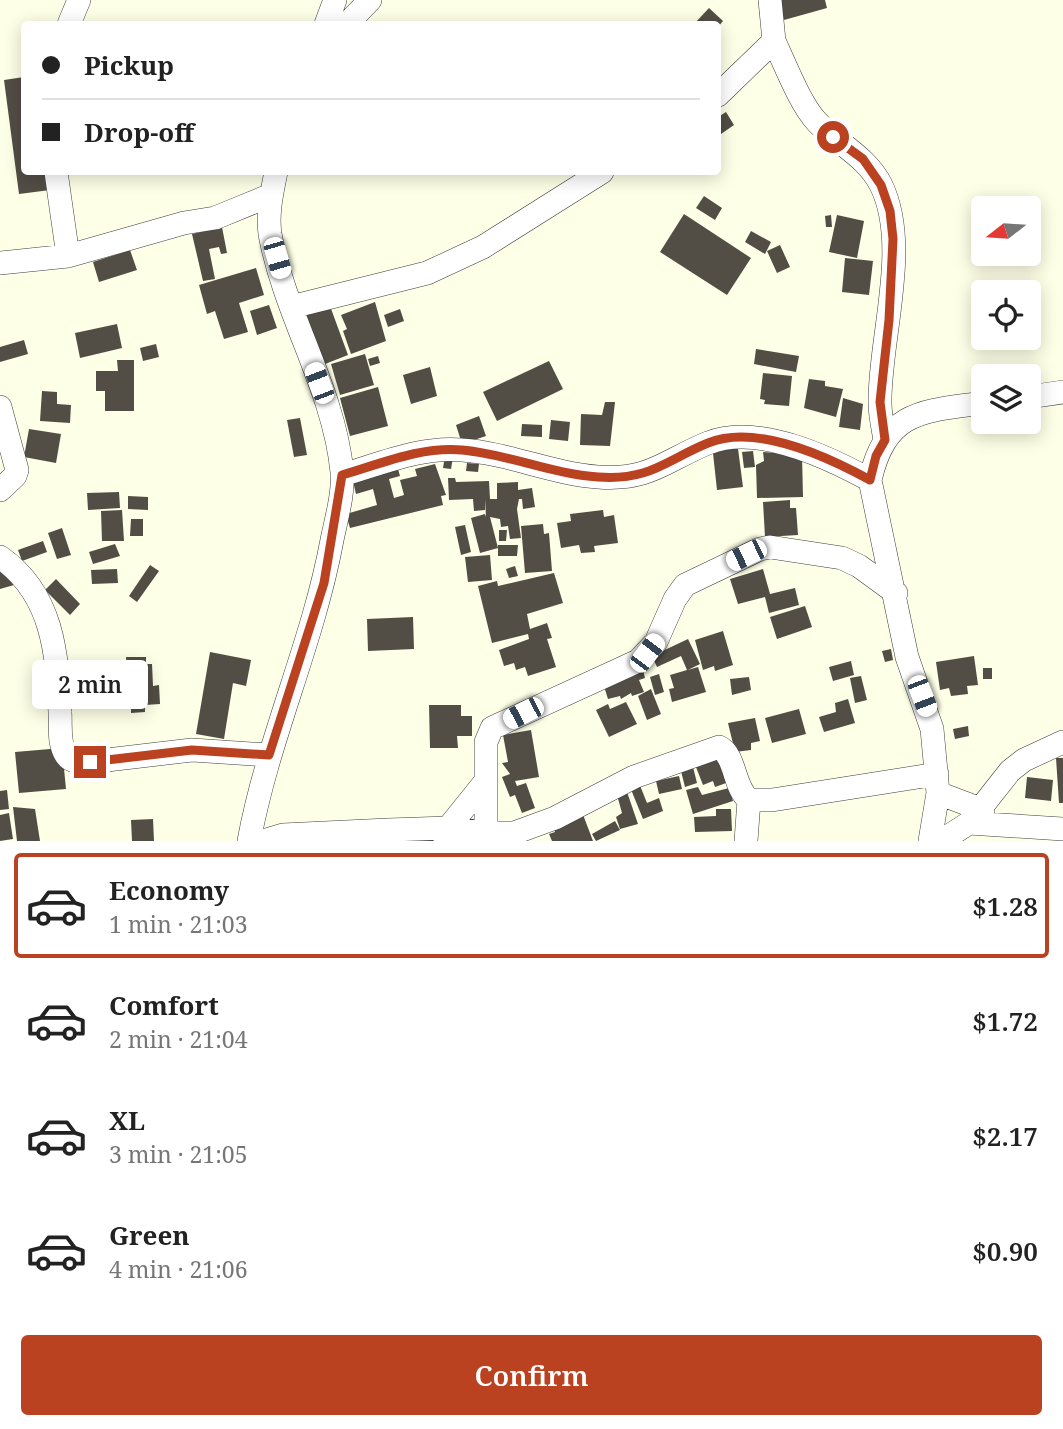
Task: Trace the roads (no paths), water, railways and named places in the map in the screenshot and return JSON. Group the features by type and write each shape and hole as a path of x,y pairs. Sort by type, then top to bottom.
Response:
{"street":[{"path":"70,21 79,0"},
{"path":"327,21 335,0"},
{"path":"351,21 370,0"},
{"path":"770,0 774,41 814,119 863,159 881,185 890,211 893,239 889,320 880,402 885,440"},
{"path":"721,92 774,41"},
{"path":"56,175 68,256"},
{"path":"249,841 269,755 324,583 342,475 335,431 291,307 270,234 271,195 275,175"},
{"path":"291,307 427,273 483,247 597,175"},
{"path":"0,263 68,256 184,223 215,218 271,195"},
{"path":"1041,395 1063,392"},
{"path":"930,841 938,784 932,729 907,657 896,593 873,505 870,480 876,456 892,430 908,419 971,406"},
{"path":"0,407 17,470 15,476 0,490"},
{"path":"342,475 412,455 452,450 598,477 634,476 659,470 722,438 738,438 779,442 816,452 870,480"},
{"path":"486,834 486,742 492,728 638,661 656,642 674,599 685,585 760,549 770,547 842,558 859,566 896,593"},
{"path":"0,557 31,585 52,628 61,743 66,756 74,761 90,762 192,750 269,755"},
{"path":"941,841 976,816 1010,771 1024,760 1063,742"},
{"path":"263,841 294,834 446,835 528,829 634,777 719,747 725,751 740,791 749,800 938,784 976,816 1063,830"},
{"path":"446,835 485,782"},
{"path":"746,841 749,800"}]}
